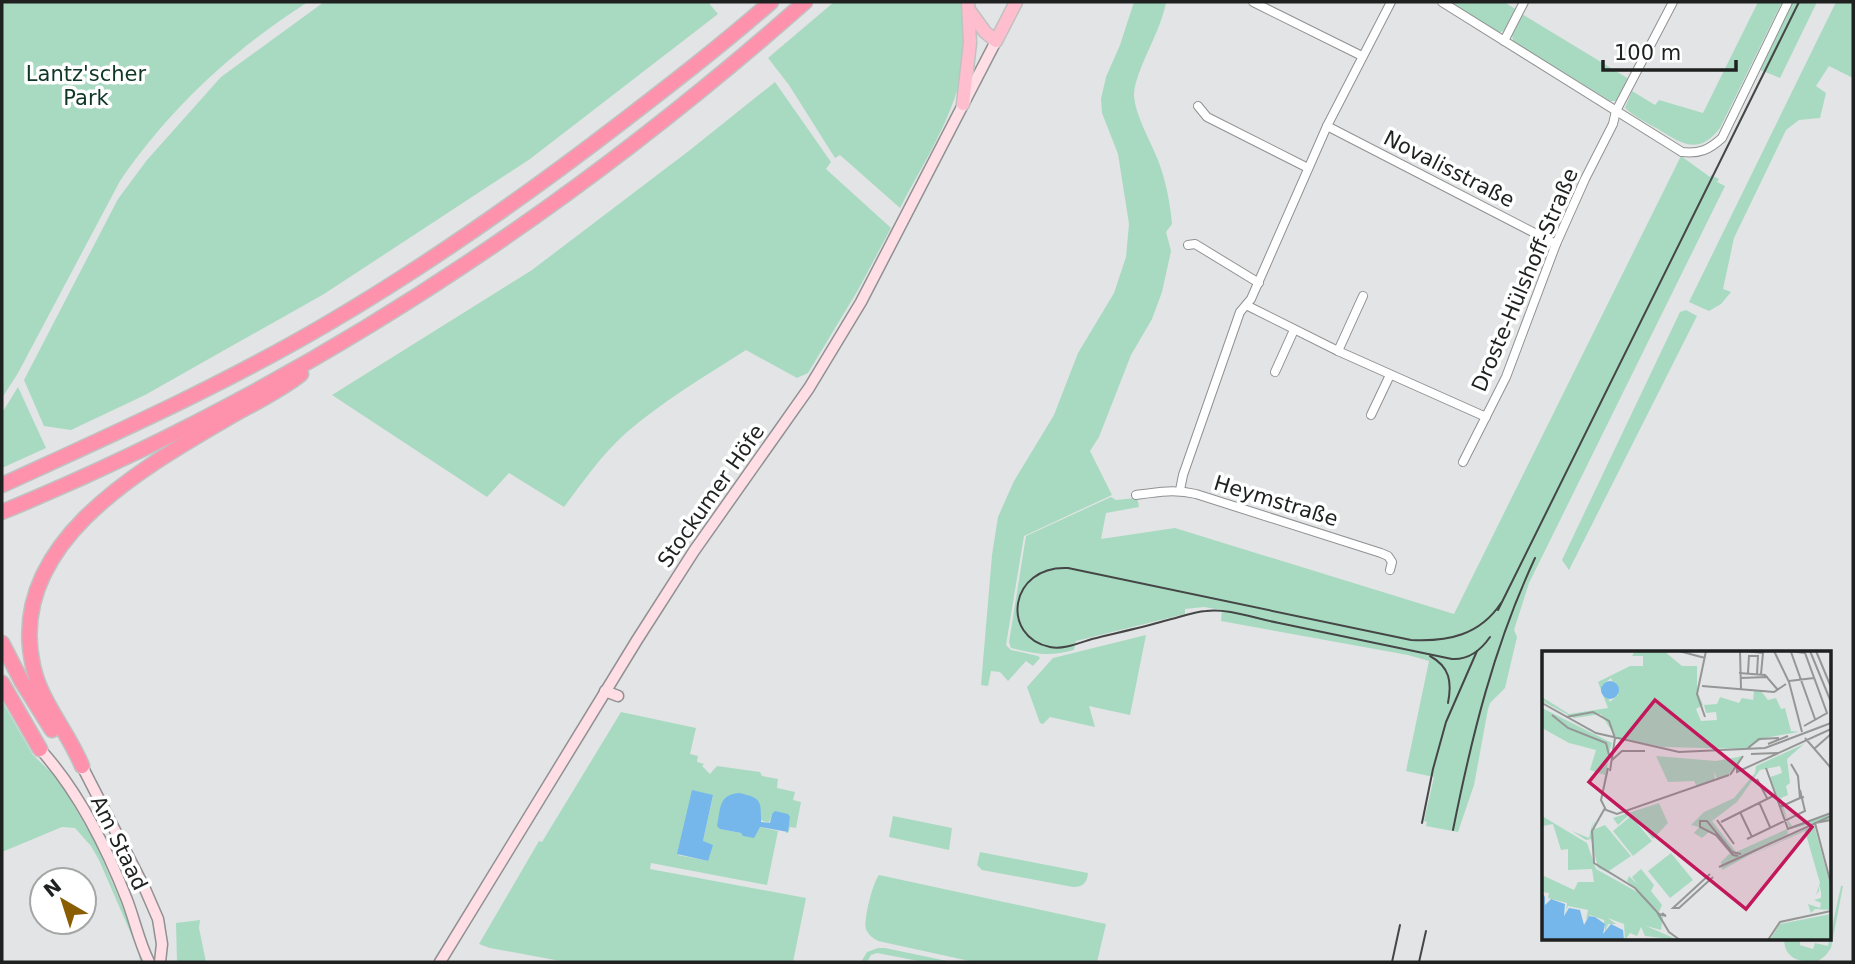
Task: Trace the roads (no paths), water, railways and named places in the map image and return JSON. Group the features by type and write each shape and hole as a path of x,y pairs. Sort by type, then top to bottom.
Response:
{"highway":[{"path":"2,485 136,425 323,327 391,286 545,181 771,2"},
{"path":"2,513 169,436 333,347 407,303 559,200 658,125 805,2"},
{"path":"82,766 72,743 37,684 29,641 33,597 55,550 100,506 136,477 181,446 298,377 333,347"},
{"path":"2,643 46,721 64,748 82,766"},
{"path":"2,683 40,749"}],"main road":[{"path":"969,6 985,33 996,41 1017,2"},
{"path":"964,104 970,43 969,6"}],"street":[{"path":"1253,2 1362,56"},
{"path":"1180,491 1183,475 1240,312 1248,306 1327,126 1391,2"},
{"path":"1442,2 1682,152 1698,152 1712,148 1722,138 1788,2"},
{"path":"1504,41 1524,2"},
{"name":"Droste-Hülshoff-Straße","path":"1464,462 1519,345 1556,244 1585,179 1614,124 1616,111 1673,2"},
{"name":"Stockumer Höfe","path":"440,962 687,562 822,366 861,302 996,41"},
{"path":"1198,106 1207,117 1308,168"},
{"name":"Novalisstraße","path":"1327,126 1556,244"},
{"path":"1188,245 1195,244 1259,283"},
{"path":"1338,351 1363,296"},
{"path":"1248,306 1338,351 1486,417"},
{"path":"1275,372 1294,330"},
{"path":"1213,356 1222,361"},
{"path":"1371,415 1390,375"},
{"name":"Heymstraße","path":"1136,495 1180,491 1381,553 1388,556 1392,562 1390,570"},
{"path":"605,691 618,696"},
{"name":"Am Staad","path":"40,749 55,765 103,844 149,962"},
{"name":"Am Staad","path":"82,766 153,909 160,931 161,961"}],"water":[{"path":"692,790 713,795 703,841 713,845 708,861 677,854"},
{"path":"739,793 759,802 761,822 770,823 775,811 788,814 788,832 760,827 754,838 720,829 717,826 724,800 727,796"}],"tram line":[{"path":"1498,610 1799,2"},
{"path":"1453,830 1486,691 1520,591 1535,558"},
{"path":"1490,637 1474,653 1464,658 1452,659 1215,610 1055,648 1034,641 1023,630 1018,617 1018,603 1023,589 1033,578 1048,570 1068,568 1411,640 1438,640 1462,634 1483,623 1501,603"},
{"path":"1422,823 1446,722 1477,651"},
{"path":"1430,656 1446,670 1450,688 1448,703"},
{"path":"1392,962 1400,925"},
{"path":"1419,962 1426,931"}],"park label":[{"name":"Lantz'scher Park","path":"86,86"}]}
